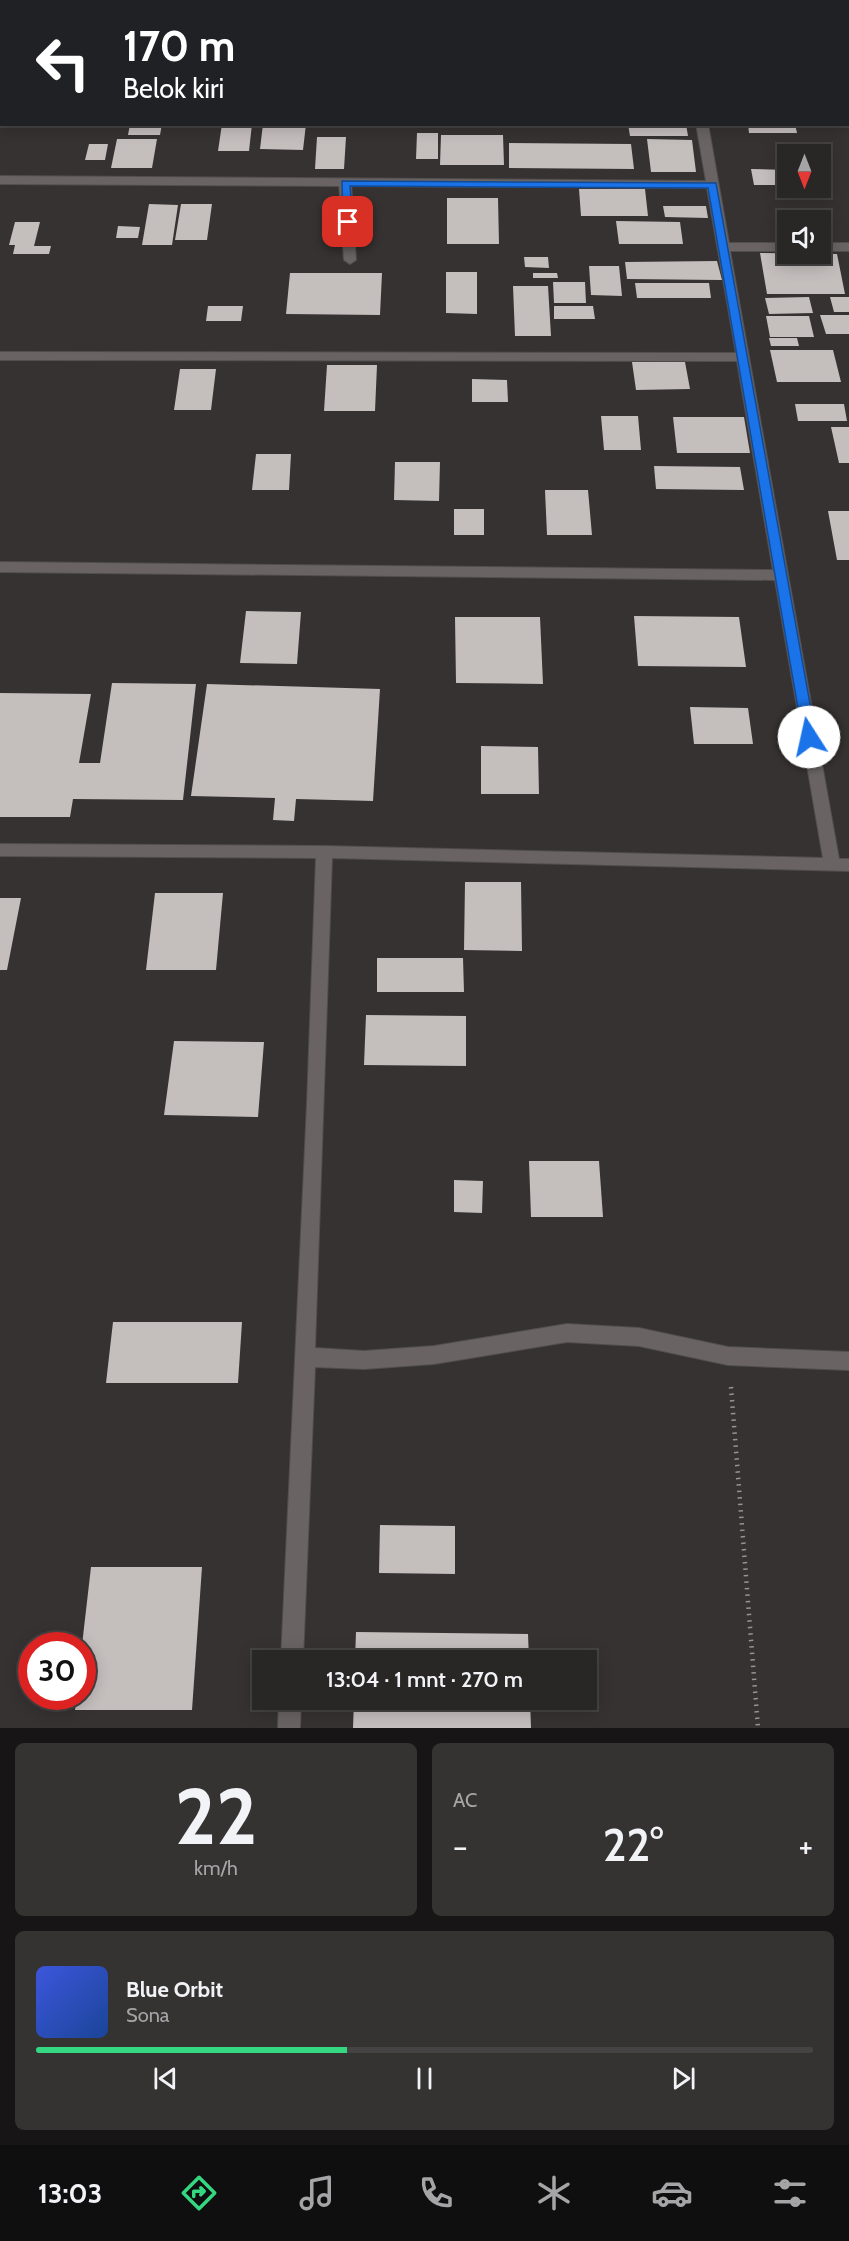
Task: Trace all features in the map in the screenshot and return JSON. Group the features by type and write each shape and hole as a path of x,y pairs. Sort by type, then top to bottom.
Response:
{"street":[{"path":"0,850 324,852 841,866 781,575 702,126"},
{"path":"0,180 712,185"},
{"path":"345,183 350,260"},
{"path":"723,247 777,247"},
{"path":"831,247 849,247"},
{"path":"0,356 742,357"},
{"path":"0,567 781,575"},
{"path":"292,1650 306,1357 324,852"},
{"path":"306,1357 363,1360 434,1354 567,1333 639,1337 728,1356 849,1360"},
{"path":"289,1728 290,1710"}],"path":[{"path":"728,1356 758,1728"}],"building":[{"path":"130,126 162,126 160,135 128,135"},
{"path":"222,126 252,126 249,151 218,151"},
{"path":"263,126 306,126 303,150 260,149"},
{"path":"628,126 686,126 688,136 630,136"},
{"path":"748,126 795,126 797,133 749,133"},
{"path":"417,133 438,133 438,159 416,159"},
{"path":"441,135 503,135 504,165 440,165"},
{"path":"317,137 346,137 344,169 315,169"},
{"path":"117,139 157,139 152,168 111,168"},
{"path":"647,139 692,140 696,172 651,172"},
{"path":"509,143 631,144 634,169 509,168"},
{"path":"89,144 108,144 105,160 85,160"},
{"path":"751,169 777,170 777,185 754,185"},
{"path":"579,189 645,189 648,216 581,216"},
{"path":"447,198 498,198 499,244 447,244"},
{"path":"149,204 178,205 172,245 142,245"},
{"path":"181,204 212,204 207,240 175,240"},
{"path":"663,206 706,206 708,218 665,217"},
{"path":"616,221 680,222 683,244 619,244"},
{"path":"15,222 40,222 34,246 51,246 49,254 13,254 15,245 9,245"},
{"path":"118,226 140,227 138,238 116,238"},
{"path":"760,253 777,253 777,264 831,264 831,254 837,254 845,294 767,294"},
{"path":"524,257 548,257 549,268 525,267"},
{"path":"717,261 722,280 627,279 625,262"},
{"path":"589,266 619,266 622,296 591,295"},
{"path":"446,272 477,272 477,314 446,313"},
{"path":"290,273 382,273 380,315 286,314"},
{"path":"533,273 557,273 558,278 533,278"},
{"path":"553,282 585,282 586,303 554,303"},
{"path":"635,283 709,283 711,298 637,298"},
{"path":"513,286 548,286 551,336 515,336"},
{"path":"809,297 813,313 769,314 765,298"},
{"path":"830,297 849,297 849,312 834,312"},
{"path":"208,306 243,306 241,321 206,321"},
{"path":"554,306 593,306 595,319 554,319"},
{"path":"820,315 849,315 849,334 826,334"},
{"path":"766,316 809,316 814,337 770,337"},
{"path":"769,338 797,338 799,346 771,346"},
{"path":"770,350 833,350 841,382 777,382"},
{"path":"632,362 685,362 690,389 636,390"},
{"path":"327,365 377,365 375,411 324,411"},
{"path":"180,369 216,369 211,410 174,410"},
{"path":"472,379 507,380 508,402 472,402"},
{"path":"795,404 844,404 847,421 798,421"},
{"path":"601,416 638,416 641,450 604,450"},
{"path":"673,417 744,417 750,453 677,453"},
{"path":"831,427 849,427 849,463 839,463"},
{"path":"256,454 291,454 289,490 252,490"},
{"path":"395,462 440,462 439,501 394,500"},
{"path":"654,466 740,467 744,490 656,489"},
{"path":"545,490 588,490 592,535 547,535"},
{"path":"454,509 484,509 484,535 454,535"},
{"path":"828,511 849,511 849,560 837,560"},
{"path":"246,611 301,612 297,664 240,663"},
{"path":"634,616 739,617 746,667 638,666"},
{"path":"455,617 540,617 543,684 456,683"},
{"path":"112,683 196,684 183,800 73,799 70,817 0,817 0,693 91,694 79,763 100,763"},
{"path":"207,684 380,689 373,801 296,799 294,821 273,820 275,798 191,796"},
{"path":"690,707 748,708 753,744 694,744"},
{"path":"481,746 538,747 539,794 481,794"},
{"path":"465,882 521,882 522,951 464,950"},
{"path":"155,893 223,893 216,970 146,970"},
{"path":"0,898 21,898 7,970 0,970"},
{"path":"377,958 463,958 464,992 377,992"},
{"path":"366,1015 466,1016 466,1066 364,1065"},
{"path":"174,1041 264,1042 258,1117 164,1115"},
{"path":"529,1161 599,1161 603,1217 531,1217"},
{"path":"454,1180 483,1181 482,1213 454,1212"},
{"path":"113,1322 242,1322 238,1383 106,1383"},
{"path":"380,1525 455,1526 455,1574 379,1573"},
{"path":"91,1567 202,1567 192,1710 96,1710 96,1632 84,1632"},
{"path":"356,1632 528,1634 529,1650 355,1650"},
{"path":"354,1710 530,1710 531,1728 353,1728"}],"route":[{"path":"348,222 345,183 712,185 809,737"}]}
